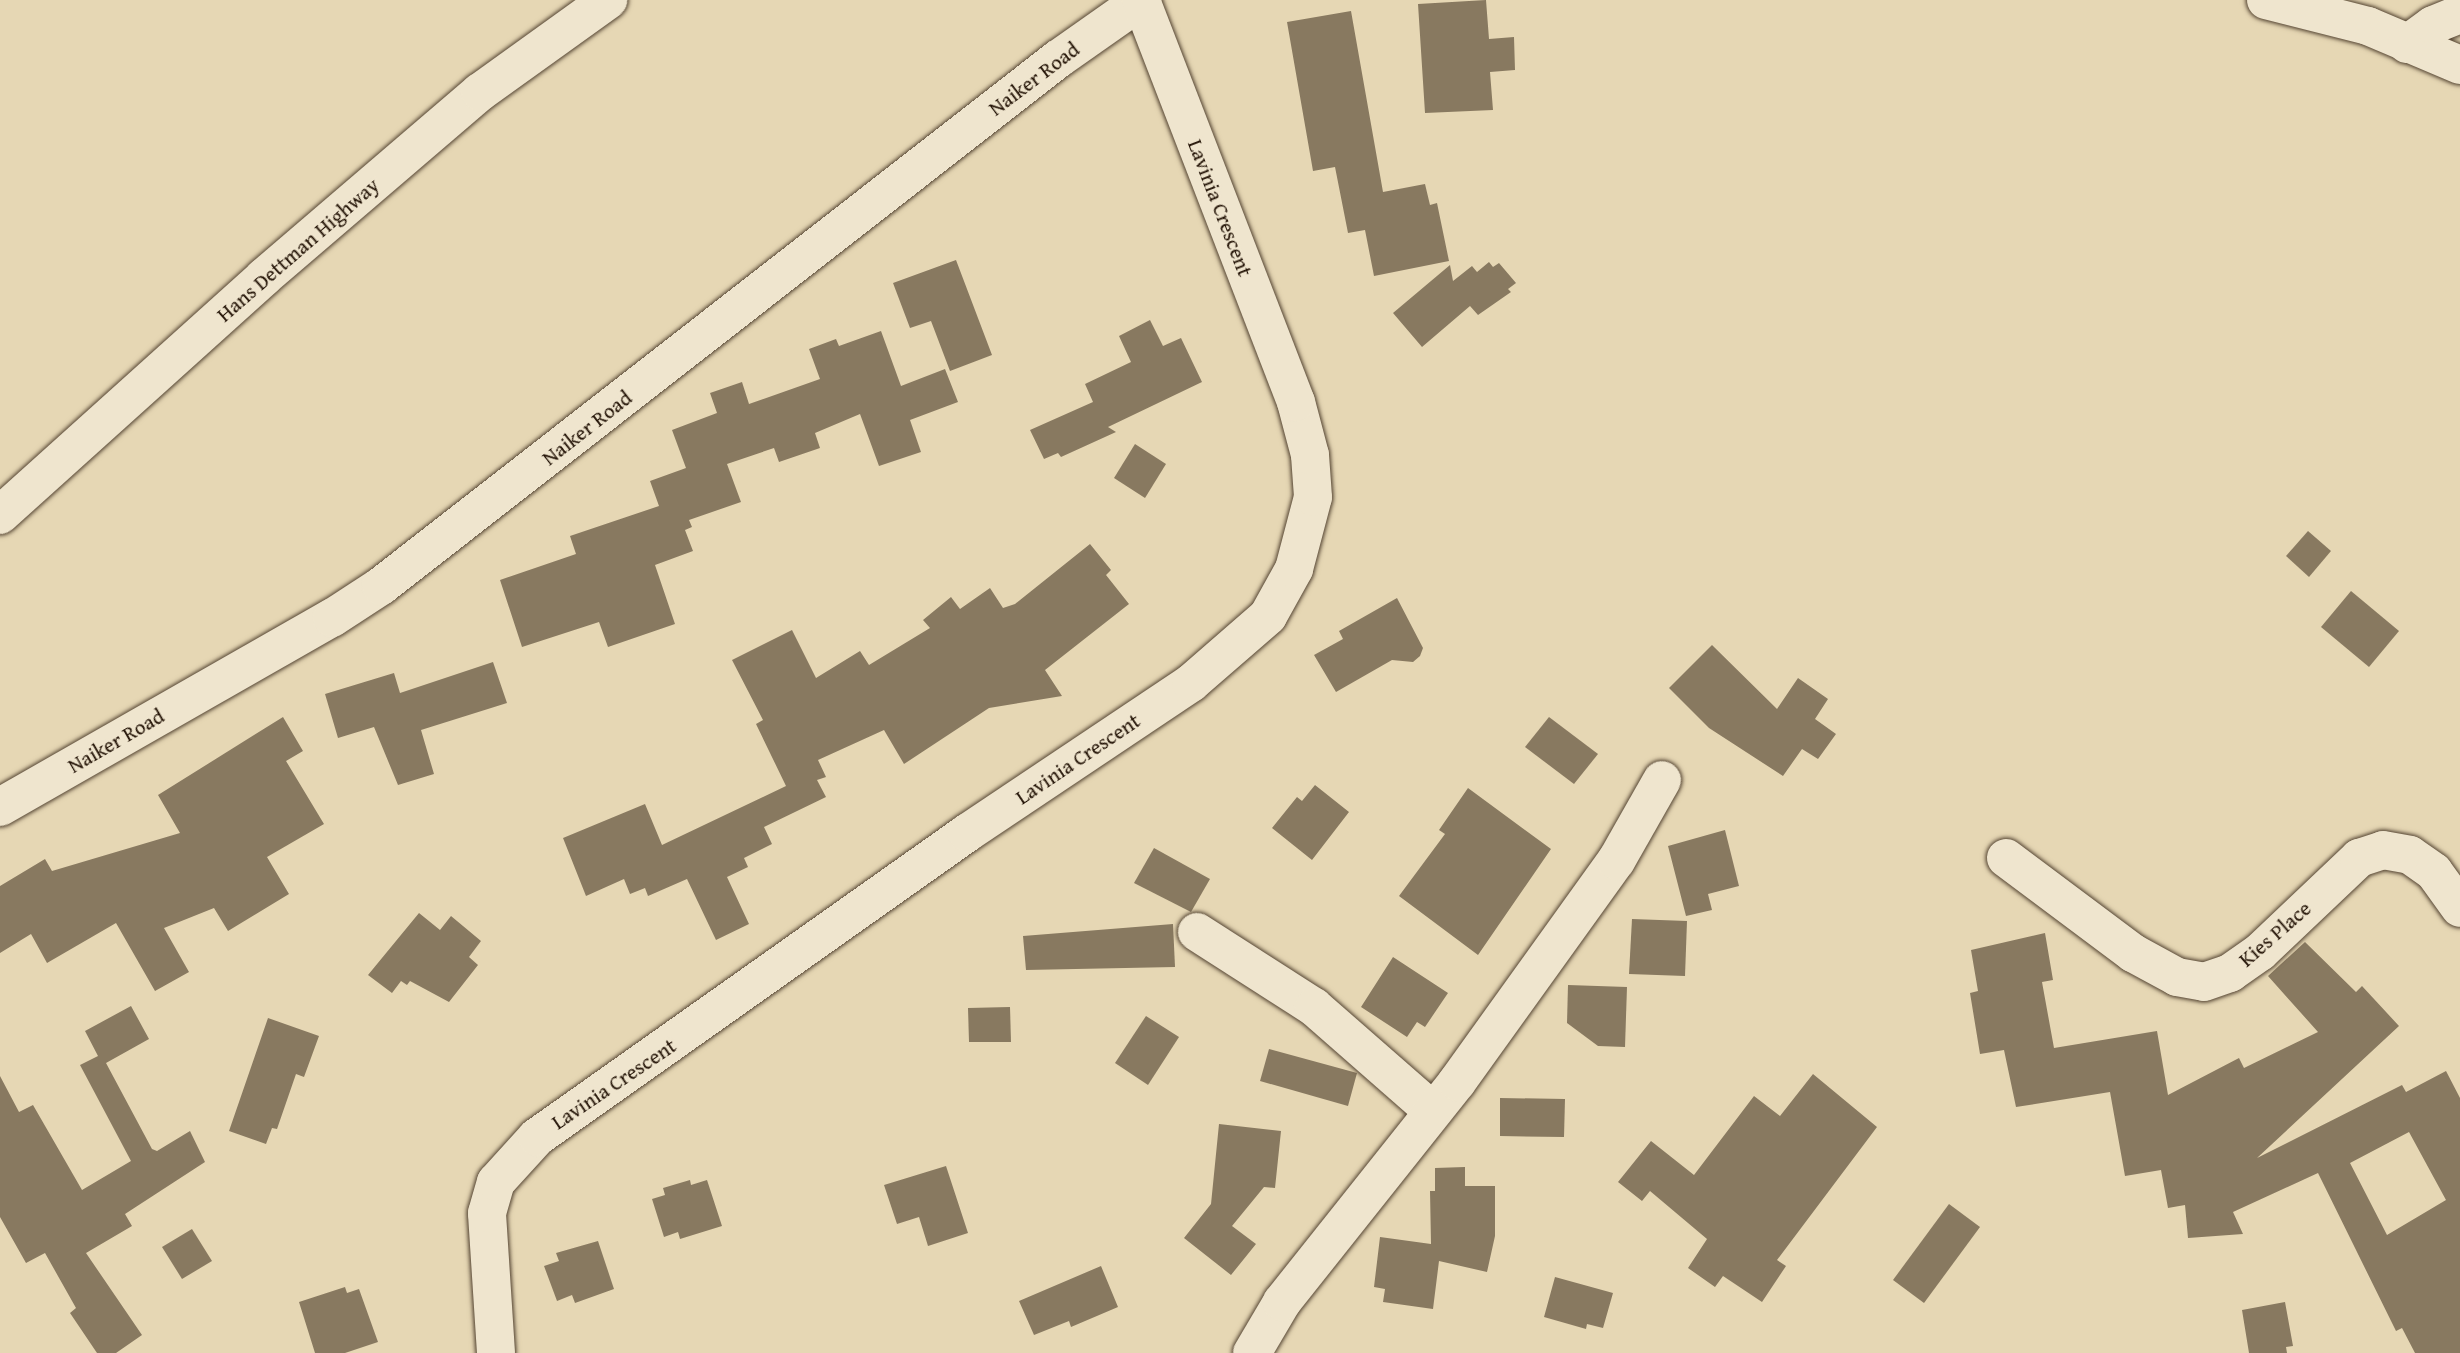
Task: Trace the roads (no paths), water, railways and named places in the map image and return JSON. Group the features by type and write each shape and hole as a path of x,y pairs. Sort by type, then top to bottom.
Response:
{"street":[{"name":"Hans Dettman Highway","path":"0,515 264,277 480,92 608,0"},
{"name":"Naiker Road","path":"0,807 332,618 381,586 1058,60 1141,0"},
{"name":"Lavinia Crescent","path":"496,1353 487,1213 496,1182 537,1137 967,833 1191,683 1268,616 1294,569 1308,530 1313,497 1310,456 1296,402 1141,0"},
{"path":"2266,0 2368,26 2460,65"},
{"path":"2407,44 2433,24 2460,14"},
{"path":"1252,1353 1313,1262 1433,1111 1616,861 1662,780"},
{"name":"Kies Place","path":"2006,858 2133,953 2176,977 2204,982 2230,973 2260,952 2359,858 2383,849 2410,855 2434,872 2460,908"},
{"path":"1197,932 1314,1007 1433,1111"}]}
